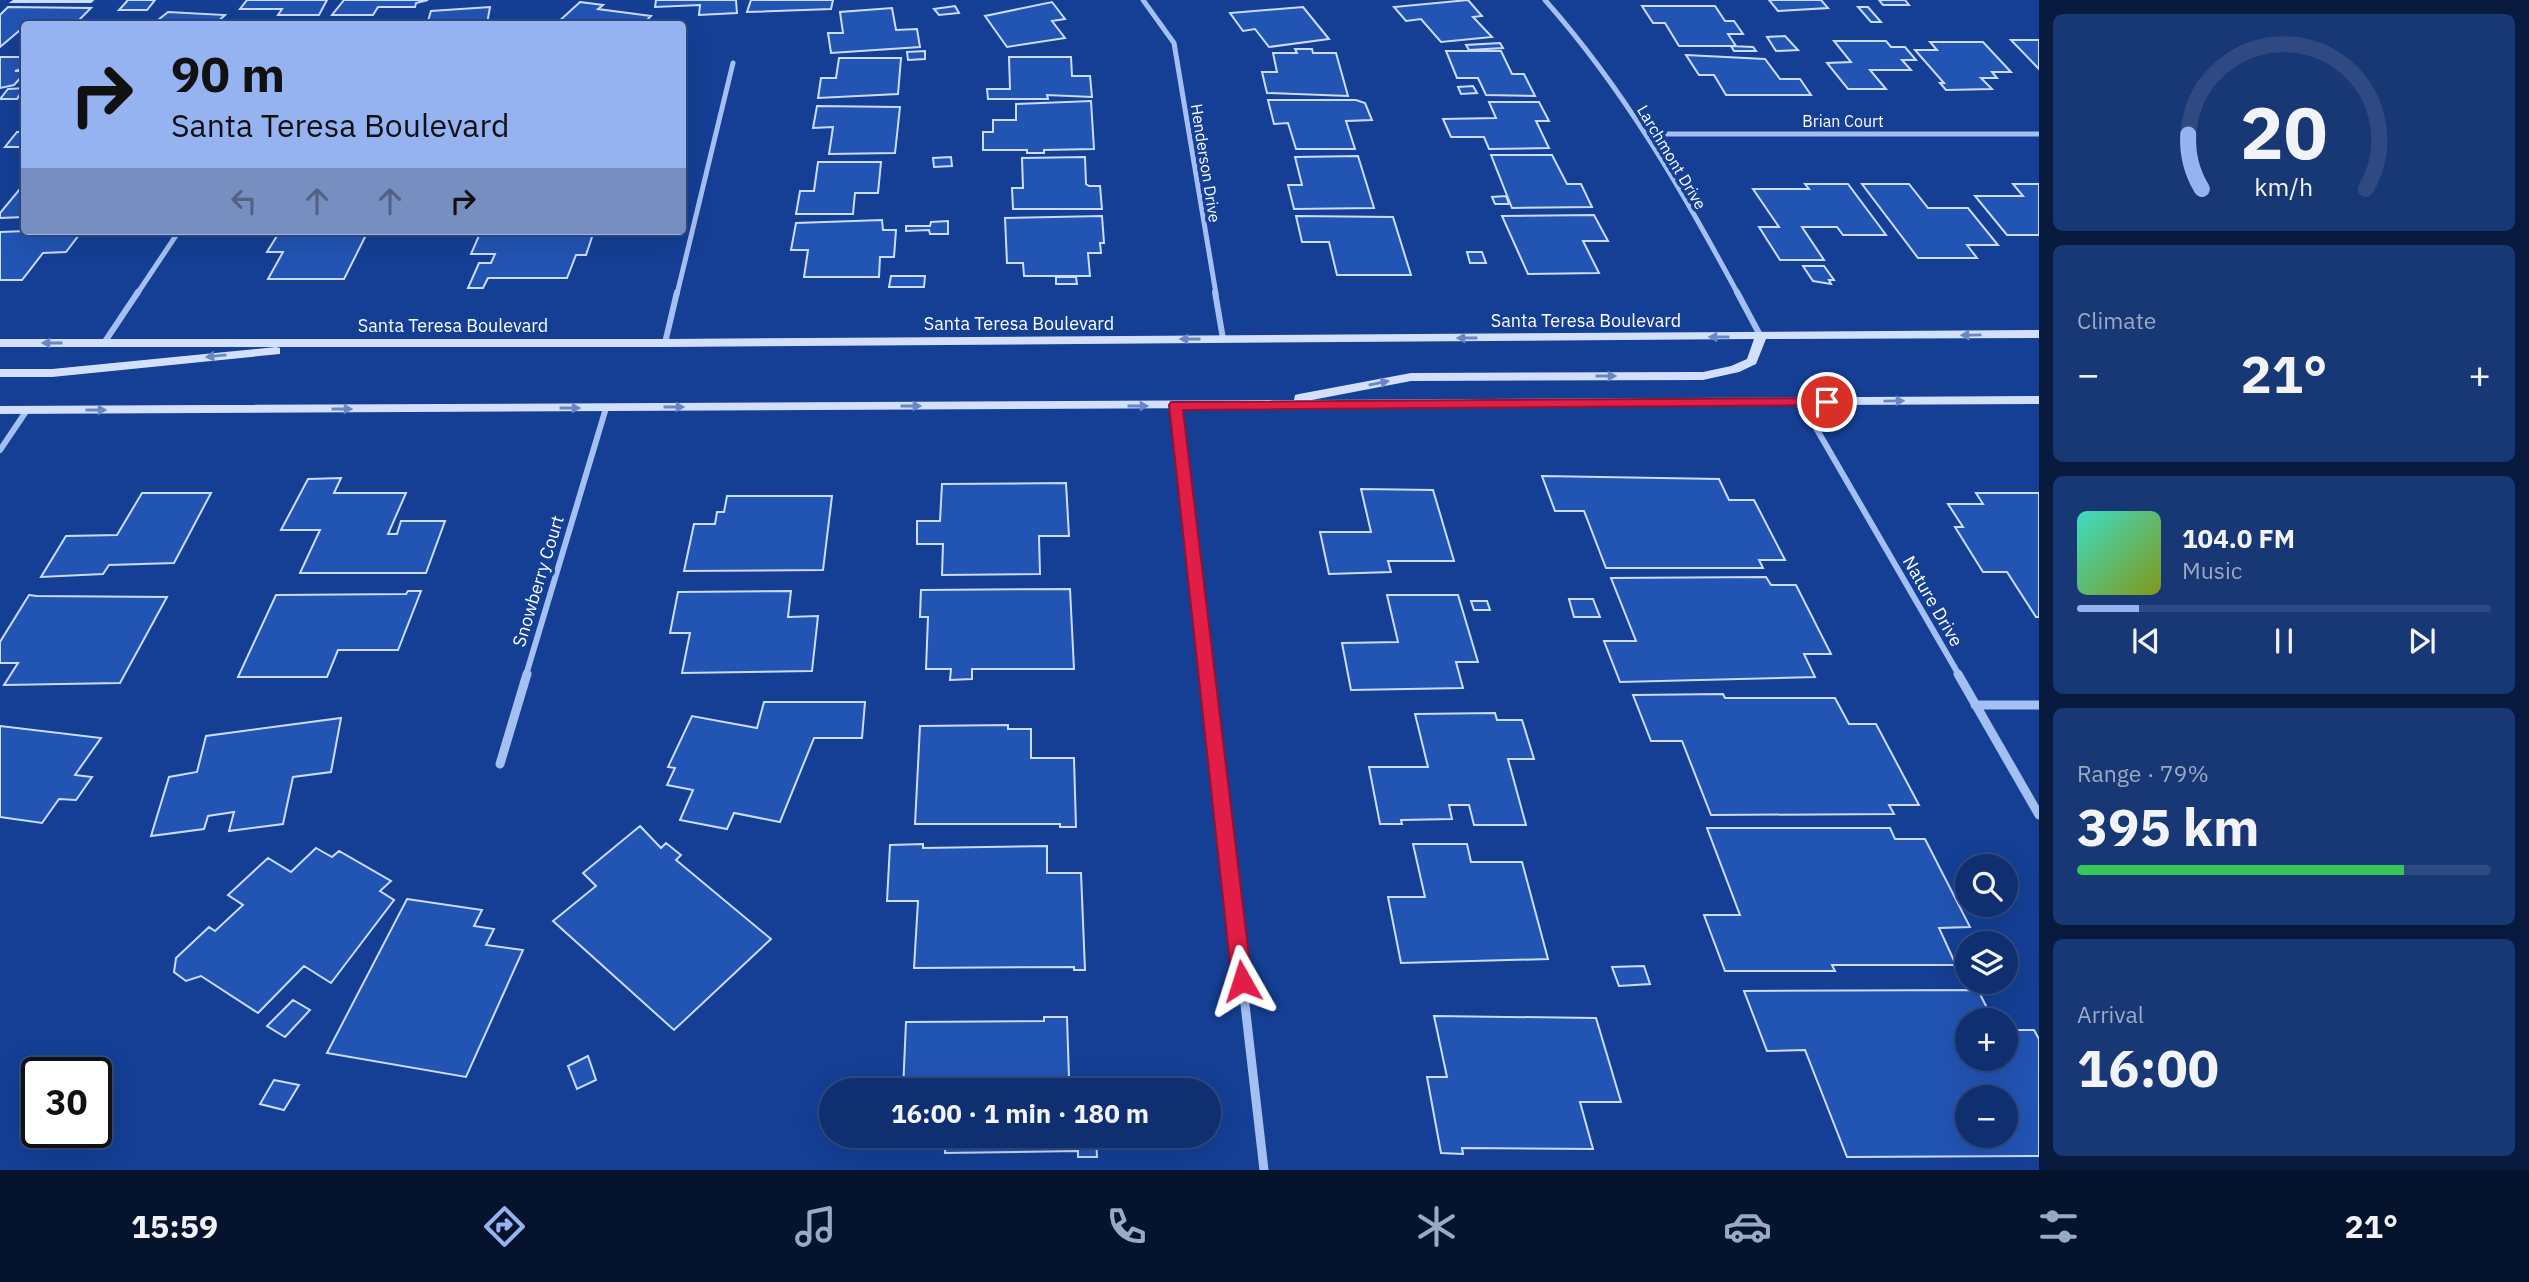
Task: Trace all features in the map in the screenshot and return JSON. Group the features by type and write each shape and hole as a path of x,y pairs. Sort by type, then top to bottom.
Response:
{"main road":[{"name":"Santa Teresa Boulevard","path":"0,343 2039,334"},
{"path":"1264,405 1411,377 1703,376 1735,369 1752,361 1761,337"},
{"path":"0,373 52,373 357,342"},
{"path":"0,410 2039,400"}],"street":[{"name":"Henderson Drive","path":"1143,0 1174,43 1223,339"},
{"name":"Larchmont Drive","path":"1545,0 1576,33 1646,134 1761,337"},
{"path":"665,342 733,63"},
{"name":"Brian Court","path":"1646,134 2039,134"},
{"path":"104,342 176,235"},
{"name":"Nature Drive","path":"1801,402 2039,815"},
{"path":"1176,405 1264,1170"},
{"name":"Snowberry Court","path":"500,764 606,408"},
{"path":"0,450 27,410"},
{"path":"1975,705 2039,705"}],"building":[{"path":"15,0 93,0 12,2"},
{"path":"128,0 155,0 147,10 119,10"},
{"path":"247,0 327,0 319,15 278,15 282,9 240,9"},
{"path":"344,0 428,0 416,3 415,7 378,7 373,15 332,15"},
{"path":"656,0 736,0 737,13 699,15 700,5 655,7"},
{"path":"751,0 833,0 831,9 747,12"},
{"path":"1468,0 1482,16 1473,17 1492,37 1441,42 1421,19 1406,21 1394,7"},
{"path":"1769,0 1821,0 1828,8 1778,11"},
{"path":"1879,0 1905,0 1909,5 1883,5"},
{"path":"580,2 603,5 598,9 651,16 646,21 559,21"},
{"path":"1052,2 1065,19 1052,21 1065,38 1007,47 985,16"},
{"path":"955,6 959,13 939,15 934,9"},
{"path":"1642,6 1715,6 1725,21 1734,21 1743,34 1728,34 1736,46 1679,46 1665,23 1653,23"},
{"path":"8,7 91,8 78,21 21,21 21,31 0,47 0,15"},
{"path":"490,7 488,21 428,21 431,11"},
{"path":"1303,7 1329,39 1269,47 1255,29 1243,31 1230,13"},
{"path":"1858,7 1868,7 1881,22 1871,22"},
{"path":"892,8 896,30 917,29 920,47 831,53 828,33 843,33 840,12"},
{"path":"168,12 225,15 218,21 157,21"},
{"path":"1785,36 1798,50 1776,51 1767,37"},
{"path":"2011,40 2039,40 2039,69"},
{"path":"1834,41 1886,41 1891,47 1905,47 1916,60 1902,60 1911,70 1870,70 1886,89 1848,89 1827,63 1851,62"},
{"path":"1930,42 1983,42 2011,72 1992,72 1997,78 1981,78 1992,89 1946,90 1940,83 1944,83 1915,50 1937,50"},
{"path":"1500,43 1503,48 1469,50 1466,45"},
{"path":"1731,46 1753,47 1756,51 1734,51"},
{"path":"1295,49 1312,49 1313,53 1336,53 1348,96 1267,93 1262,72 1277,72 1273,53 1297,53"},
{"path":"925,51 925,59 908,60 907,52"},
{"path":"1446,51 1501,51 1512,74 1524,74 1535,96 1486,95 1478,78 1457,78"},
{"path":"1686,55 1765,59 1780,79 1800,79 1811,95 1726,95 1714,75 1699,75"},
{"path":"0,57 21,57 21,69 15,71 21,71 21,77 14,85 0,88"},
{"path":"1009,57 1071,57 1072,76 1090,76 1092,97 1047,95 1048,99 988,99 987,89 1010,89"},
{"path":"839,58 901,58 898,94 818,98 821,78 836,78"},
{"path":"1473,86 1477,93 1461,94 1458,87"},
{"path":"21,88 21,93 17,99 0,99 8,89"},
{"path":"1268,100 1356,100 1365,103 1372,120 1346,121 1355,149 1296,149 1288,123 1274,124"},
{"path":"1091,101 1094,149 1044,150 1044,153 1027,153 1027,150 983,150 983,132 993,132 993,120 1016,120 1016,104"},
{"path":"1489,102 1539,102 1549,121 1536,121 1549,148 1489,149 1484,137 1451,137 1443,119 1496,118"},
{"path":"817,106 900,107 895,153 829,154 833,127 813,128"},
{"path":"17,132 21,132 21,147 5,147"},
{"path":"1491,155 1552,155 1567,184 1581,184 1592,207 1512,208"},
{"path":"1358,156 1374,208 1294,209 1288,185 1302,185 1295,157"},
{"path":"951,157 952,166 934,167 933,158"},
{"path":"1085,157 1086,184 1100,186 1102,209 1013,209 1012,188 1023,188 1022,158"},
{"path":"818,162 881,162 878,193 855,193 853,214 796,214 800,191 814,191"},
{"path":"1805,184 1848,184 1886,235 1843,235 1837,227 1802,227 1824,260 1780,260 1759,227 1779,227 1753,189 1809,189"},
{"path":"1862,184 1909,184 1928,208 1968,208 1998,245 1967,245 1977,258 1918,258"},
{"path":"2013,184 2039,184 2039,235 2007,235 1975,196 2023,196"},
{"path":"21,188 21,217 0,218 0,213"},
{"path":"1506,196 1509,204 1495,204 1492,197"},
{"path":"1594,215 1608,241 1583,241 1599,273 1528,274 1502,216"},
{"path":"1102,216 1104,243 1100,243 1101,253 1088,253 1090,276 1024,276 1023,263 1007,263 1005,218"},
{"path":"1296,216 1393,217 1411,275 1337,275 1329,242 1302,242"},
{"path":"882,220 883,230 896,230 894,257 880,257 879,277 804,277 808,250 791,250 796,223"},
{"path":"948,221 948,234 930,234 929,230 906,231 906,226 930,226 931,222"},
{"path":"21,231 21,235 79,235 66,252 43,253 22,280 0,280 0,232"},
{"path":"278,235 366,235 344,279 268,279 283,252 267,252"},
{"path":"479,235 593,235 586,255 576,255 567,278 488,278 483,288 468,288 479,263 491,263 495,254 471,254"},
{"path":"1467,252 1482,252 1486,263 1470,263"},
{"path":"1803,266 1824,266 1834,280 1829,280 1831,284 1813,281"},
{"path":"891,276 925,276 924,287 889,287"},
{"path":"1056,277 1076,277 1077,284 1056,284"},
{"path":"1542,476 1719,479 1729,500 1754,500 1785,560 1759,560 1763,568 1606,568 1584,511 1555,511"},
{"path":"341,478 334,493 406,493 388,534 397,534 401,521 445,521 426,573 300,573 320,530 281,530 308,479"},
{"path":"1066,483 1069,536 1039,536 1040,574 942,575 943,544 917,544 917,521 940,521 942,484"},
{"path":"1361,489 1433,490 1454,561 1388,561 1391,572 1329,574 1320,532 1371,532"},
{"path":"142,493 211,493 174,563 109,565 103,574 41,577 66,536 117,535"},
{"path":"1976,493 2039,493 2039,617 2036,617 2007,572 1983,572 1955,527 1963,527 1948,504 1983,504"},
{"path":"727,496 832,496 823,570 684,571 694,524 715,524 717,512 724,512"},
{"path":"1766,577 1771,585 1796,585 1831,654 1804,654 1815,677 1620,682 1604,641 1636,641 1611,578"},
{"path":"1070,589 1074,669 972,669 972,679 950,680 951,669 926,669 928,617 920,617 921,590"},
{"path":"408,591 421,591 398,650 338,650 327,677 238,677 276,595 406,594"},
{"path":"791,591 788,617 818,616 812,671 682,673 690,633 670,633 678,592"},
{"path":"29,595 167,597 120,683 4,685 18,663 0,663 0,642"},
{"path":"1387,595 1458,595 1478,662 1456,662 1463,688 1351,690 1342,643 1398,642"},
{"path":"1569,599 1593,599 1600,617 1574,617"},
{"path":"1471,601 1487,601 1490,610 1474,610"},
{"path":"1723,694 1725,698 1835,698 1849,724 1876,724 1919,805 1889,805 1894,814 1711,815 1682,741 1651,741 1633,695"},
{"path":"764,702 865,702 862,738 814,738 780,822 734,813 727,829 680,820 693,790 667,785 675,768 668,767 692,716 757,728"},
{"path":"1495,713 1497,720 1522,720 1534,759 1508,759 1526,825 1474,825 1469,805 1449,805 1452,819 1401,820 1402,824 1380,824 1369,767 1428,767 1415,714"},
{"path":"341,718 331,772 293,777 283,824 229,831 234,812 208,816 204,829 151,836 169,777 197,772 206,736"},
{"path":"1008,725 1008,729 1031,729 1031,758 1074,758 1076,827 1060,827 1060,824 915,824 920,726"},
{"path":"0,726 101,738 75,775 92,777 76,800 59,799 42,823 0,817"},
{"path":"640,826 661,848 666,843 681,855 676,860 771,939 674,1030 553,921 596,886 583,873"},
{"path":"1707,828 1890,828 1895,839 1925,839 1955,898 1955,917 1965,917 1970,927 1939,928 1955,965 1832,965 1835,971 1725,971 1704,915 1740,915"},
{"path":"923,844 923,848 1047,846 1047,873 1081,873 1085,970 1074,970 1074,967 914,968 918,901 887,901 890,845"},
{"path":"1413,844 1467,844 1471,862 1522,862 1548,959 1401,963 1388,897 1425,897"},
{"path":"316,848 332,857 339,851 391,881 380,891 394,900 331,983 304,966 258,1013 201,976 186,981 174,972 176,958 209,927 215,931 243,905 228,895 268,858 291,872"},
{"path":"407,899 482,910 474,926 494,929 486,945 523,950 466,1077 327,1053"},
{"path":"1644,966 1650,984 1619,986 1612,967"},
{"path":"1955,990 1955,994 1980,994 1987,1008 1955,1008 1955,1071 2018,1071 2018,1030 2034,1030 2039,1039 2039,1156 1847,1157 1805,1050 1767,1051 1744,991"},
{"path":"293,1000 310,1010 285,1037 267,1026"},
{"path":"1434,1016 1596,1018 1621,1102 1580,1102 1593,1149 1462,1148 1463,1154 1441,1153 1427,1077 1447,1077"},
{"path":"1044,1017 1067,1017 1069,1078 904,1078 906,1022 1044,1021"},
{"path":"588,1056 596,1080 577,1089 568,1066"},
{"path":"274,1080 299,1085 284,1110 260,1104"},
{"path":"945,1148 1097,1148 1097,1157 1078,1157 1078,1151 945,1153"}],"route":[{"path":"1242,981 1176,405 1827,402"}]}
